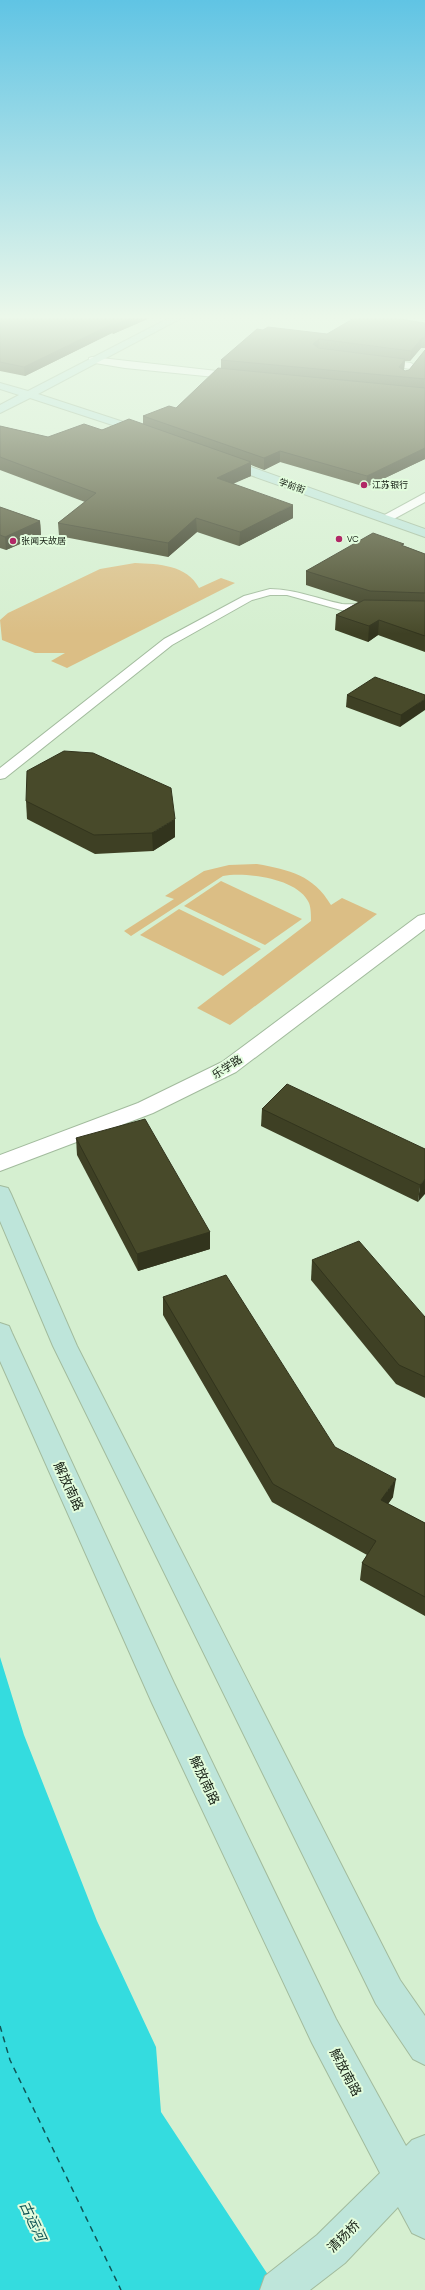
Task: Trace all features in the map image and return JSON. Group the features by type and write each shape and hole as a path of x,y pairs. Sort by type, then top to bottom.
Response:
{"main road":[{"path":"77,421 147,444"},
{"path":"108,421 162,439"},
{"name":"学前街","path":"425,533 385,518 213,462 425,542"},
{"path":"0,1194 65,1346 388,1992 425,2047"},
{"name":"解放南路","path":"0,1333 177,1722 324,2031 413,2165 425,2220"},
{"name":"清扬桥","path":"279,2290 331,2249 413,2165"}],"street":[{"path":"385,518 425,497"},
{"name":"乐学路","path":"0,1163 86,1132 196,1086 229,1067 425,920"}],"lane":[{"path":"0,775 168,642 248,598 270,592 287,592 341,607 382,610"}],"shaded area":[{"path":"135,563 163,565 180,570 194,580 199,588 221,578 235,583 67,668 51,661 65,653 35,653 2,640 0,620 8,613 100,569"},
{"path":"257,864 290,872 308,880 324,895 331,905 342,898 377,914 230,1025 197,1008 311,921 310,905 303,894 283,882 257,876 223,876 131,936 124,931 174,899 165,896 204,871 229,865"},
{"path":"221,881 302,919 265,945 184,906"},
{"path":"179,909 261,949 223,976 140,935"}],"water":[{"name":"古运河","path":"0,1657 24,1735 97,1921 156,2047 161,2112 278,2290 0,2290"}],"building":[{"path":"124,421 134,421 251,462 217,478 293,505 240,532 196,518 168,543 58,523 96,493 0,457 0,426 48,437 84,424 102,430"},
{"path":"157,421 425,421 425,448 367,476 280,451 264,458"},
{"path":"0,507 40,521 5,537 0,535"},
{"path":"373,533 404,544 401,545 425,554 425,593 370,591 306,571"},
{"path":"364,600 425,601 425,636 379,620 369,626 336,615"},
{"path":"375,677 425,695 425,699 401,715 347,695"},
{"path":"64,751 93,753 171,788 175,819 152,833 94,835 26,801 27,771"},
{"path":"287,1084 425,1149 425,1179 420,1185 262,1109"},
{"path":"145,1119 210,1232 137,1254 76,1138"},
{"path":"359,1241 425,1317 425,1377 399,1365 312,1260"},
{"path":"226,1275 335,1447 396,1479 381,1500 425,1523 425,1597 362,1563 376,1541 273,1484 163,1297"}],"ferry route":[{"path":"0,2026 10,2060 121,2290"}],"place":[{"name":"江苏银行","path":"364,485"},
{"name":"VC","path":"339,539"},
{"name":"张闻天故居","path":"13,541"}]}
